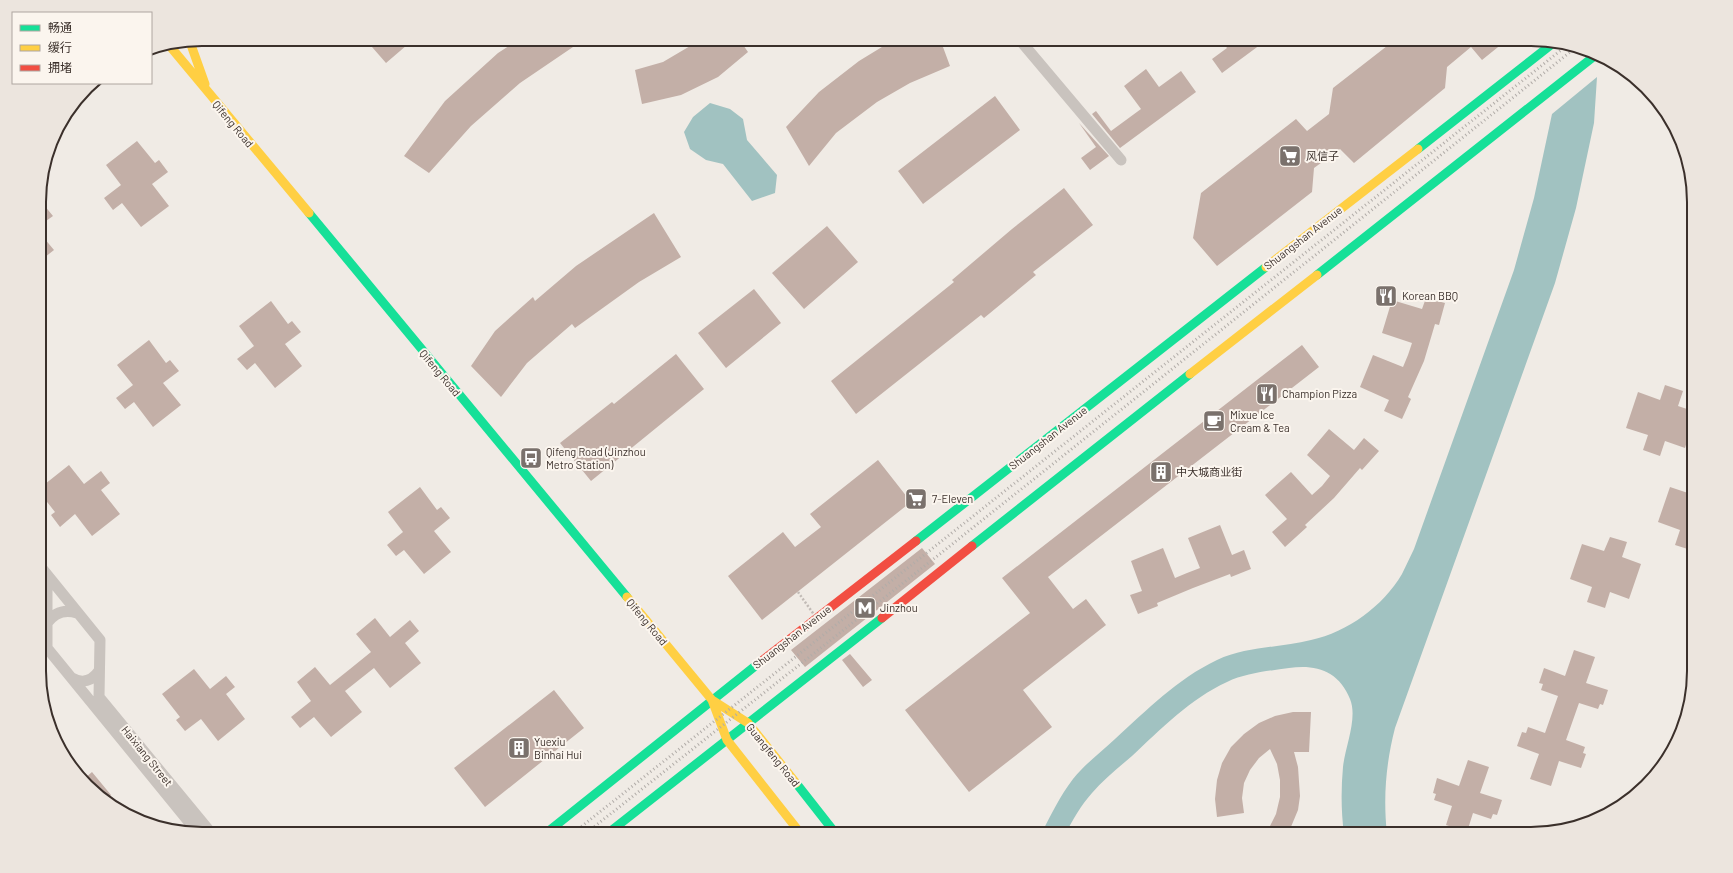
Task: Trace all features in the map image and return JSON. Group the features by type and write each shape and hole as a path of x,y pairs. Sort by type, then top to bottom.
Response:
{"street":[{"path":"192,46 210,96"},
{"path":"1025,46 1121,160"},
{"name":"Shuangshan Avenue","path":"554,827 712,700 1548,47"},
{"name":"Qifeng Road","path":"172,49 712,700"},
{"path":"616,827 1592,58"},
{"name":"Haixiang Street","path":"46,573 100,640 99,698 206,827"},
{"name":"Haixiang Street","path":"46,589 48,648 193,827"},
{"path":"47,623 51,618 60,612 78,613"},
{"path":"72,678 80,681 89,680 99,671"},
{"path":"712,700 727,740 795,827"},
{"name":"Guangfeng Road","path":"712,700 748,723 830,827"}],"path":[{"path":"798,592 815,616"}],"water":[{"path":"1597,77 1594,123 1576,208 1555,283 1395,728 1389,754 1386,780 1385,807 1386,827 1343,827 1342,775 1353,715 1350,699 1340,682 1333,676 1317,669 1299,667 1249,674 1213,689 1176,715 1101,783 1084,802 1069,827 1045,827 1068,785 1088,763 1151,706 1189,676 1228,655 1299,643 1338,631 1351,624 1375,607 1394,586 1402,574 1414,549 1514,270 1534,198 1552,114"},
{"path":"710,103 730,109 743,119 747,140 777,175 775,193 752,201 723,164 706,160 690,149 684,132 693,117"}],"building":[{"path":"371,46 406,46 386,63"},
{"path":"509,46 573,47 520,83 471,126 429,173 404,156 445,101 498,53"},
{"path":"690,46 744,46 748,52 718,77 681,95 642,104 635,70 663,62"},
{"path":"884,46 943,46 950,66 910,83 877,102 836,133 809,166 786,127 819,92 859,61"},
{"path":"1225,46 1259,46 1222,73 1212,59 1227,48"},
{"name":"风信子","path":"1387,46 1499,46 1482,60 1471,47 1447,67 1445,88 1354,163 1340,149 1314,168 1312,192 1217,266 1193,238 1201,193 1296,119 1307,131 1329,114 1333,88"},
{"path":"1146,69 1159,87 1181,71 1196,92 1120,148 1092,114 1096,111 1111,131 1141,109 1124,86"},
{"path":"995,96 1020,130 923,204 898,171"},
{"path":"1079,123 1109,156 1090,170 1081,158 1096,147"},
{"path":"137,141 155,163 159,160 168,172 152,184 169,206 141,227 122,203 113,210 104,198 121,185 106,165"},
{"path":"1064,188 1093,225 1033,272 1036,275 984,318 981,315 856,414 831,381 954,282 952,280 1012,229"},
{"path":"46,208 53,216 46,221"},
{"path":"654,213 681,257 639,282 575,328 572,324 527,363 501,397 471,366 495,331 533,297 535,301 576,266"},
{"path":"827,226 858,262 804,309 772,273"},
{"path":"46,240 54,250 46,256"},
{"path":"754,289 781,323 726,368 698,333"},
{"path":"1426,298 1445,303 1439,325 1435,324 1424,361 1408,397 1411,399 1402,419 1384,411 1389,400 1360,387 1373,355 1403,367 1408,355 1412,343 1382,333 1392,300 1422,309"},
{"path":"271,301 288,324 292,321 301,332 285,344 302,366 275,388 255,363 247,370 237,359 254,346 239,326"},
{"path":"149,340 166,363 170,360 179,371 163,383 181,405 153,427 134,402 125,409 116,398 133,385 117,365"},
{"path":"1302,345 1319,367 1048,577 1073,609 1086,599 1106,625 1023,690 1052,727 969,792 905,710 1030,613 1002,578"},
{"path":"676,354 704,389 591,481 560,443 612,402 614,404"},
{"path":"1665,385 1683,391 1678,406 1687,409 1687,442 1685,448 1665,441 1660,456 1643,450 1648,435 1626,428 1638,392 1660,400"},
{"path":"1329,429 1354,450 1364,438 1379,451 1362,470 1360,468 1334,498 1305,525 1307,527 1285,547 1272,532 1287,519 1265,495 1291,472 1312,495 1322,486 1330,476 1307,455"},
{"path":"878,460 911,502 762,620 728,576 783,532 795,547 821,527 810,514"},
{"path":"69,465 84,484 101,471 110,483 101,490 120,514 92,536 75,514 60,527 51,515 55,512 46,501 46,483"},
{"path":"420,487 437,510 441,507 450,518 434,531 451,552 424,574 404,550 396,556 387,545 403,532 388,512"},
{"path":"1670,487 1687,493 1687,549 1675,545 1680,530 1658,522"},
{"path":"1220,525 1232,555 1244,550 1251,569 1231,577 1230,574 1193,588 1157,603 1158,606 1138,614 1130,595 1142,591 1131,561 1163,548 1175,578 1200,568 1188,538"},
{"path":"1610,537 1627,542 1622,557 1641,564 1629,599 1610,592 1605,608 1587,602 1592,587 1570,579 1582,544 1604,551"},
{"path":"922,548 935,564 805,667 791,650"},
{"path":"375,618 390,637 410,620 419,631 405,643 421,663 390,688 374,668 345,691 362,712 331,737 314,717 300,728 291,717 311,701 297,682 315,667 330,685 371,652 356,634"},
{"path":"1574,650 1595,657 1586,683 1608,690 1603,705 1600,704 1598,709 1579,703 1566,740 1585,747 1583,753 1586,754 1581,768 1559,761 1551,786 1530,779 1539,754 1517,746 1522,732 1526,733 1528,727 1545,733 1558,696 1541,690 1543,684 1539,683 1544,668 1565,676"},
{"path":"850,654 872,680 863,687 842,660"},
{"path":"194,669 210,689 226,676 235,687 226,694 245,719 218,741 201,719 185,731 176,720 180,717 162,694"},
{"name":"Yuexiu Binhai Hui","path":"554,690 584,728 485,807 454,768"},
{"path":"1293,712 1311,712 1309,752 1294,752 1298,767 1300,796 1298,810 1291,827 1270,827 1276,814 1280,797 1280,780 1277,764 1270,749 1259,758 1250,770 1244,783 1242,798 1244,813 1217,817 1215,799 1217,780 1222,763 1231,747 1244,734 1259,723 1275,716"},
{"path":"1468,760 1489,767 1480,793 1502,800 1497,815 1493,814 1491,819 1473,813 1469,827 1452,827 1446,825 1452,806 1434,800 1436,794 1433,793 1437,778 1459,786"},
{"path":"92,772 111,795 110,797 99,788 87,776"}],"railway":[{"path":"581,827 1562,49"},
{"path":"594,827 936,557 1571,51"}],"traffic: fast":[{"path":"1418,149 1548,47"},
{"path":"1317,275 1592,58"},
{"path":"309,213 627,597"},
{"path":"916,541 1266,267"},
{"path":"972,546 1190,374"},
{"path":"616,827 882,618"},
{"path":"554,827 759,663"},
{"path":"796,783 831,827"}],"traffic: slow":[{"path":"191,46 205,84"},
{"path":"172,49 309,213"},
{"path":"1266,267 1418,149"},
{"path":"1190,374 1317,275"},
{"path":"627,597 712,700 748,723 796,783"},
{"path":"712,700 727,740 795,827"}],"traffic: jam":[{"path":"759,663 916,541"},
{"path":"882,618 972,546"}],"place":[{"name":"风信子","path":"1290,156"},
{"name":"Korean BBQ","path":"1386,296"},
{"name":"Champion Pizza","path":"1267,394"},
{"name":"Mixue Ice Cream & Tea","path":"1214,421"},
{"name":"Qifeng Road (Jinzhou Metro Station)","path":"531,458"},
{"name":"中大城商业街","path":"1161,472"},
{"name":"7-Eleven","path":"916,499"},
{"name":"Jinzhou","path":"865,608"},
{"name":"Yuexiu Binhai Hui","path":"519,748"}]}
